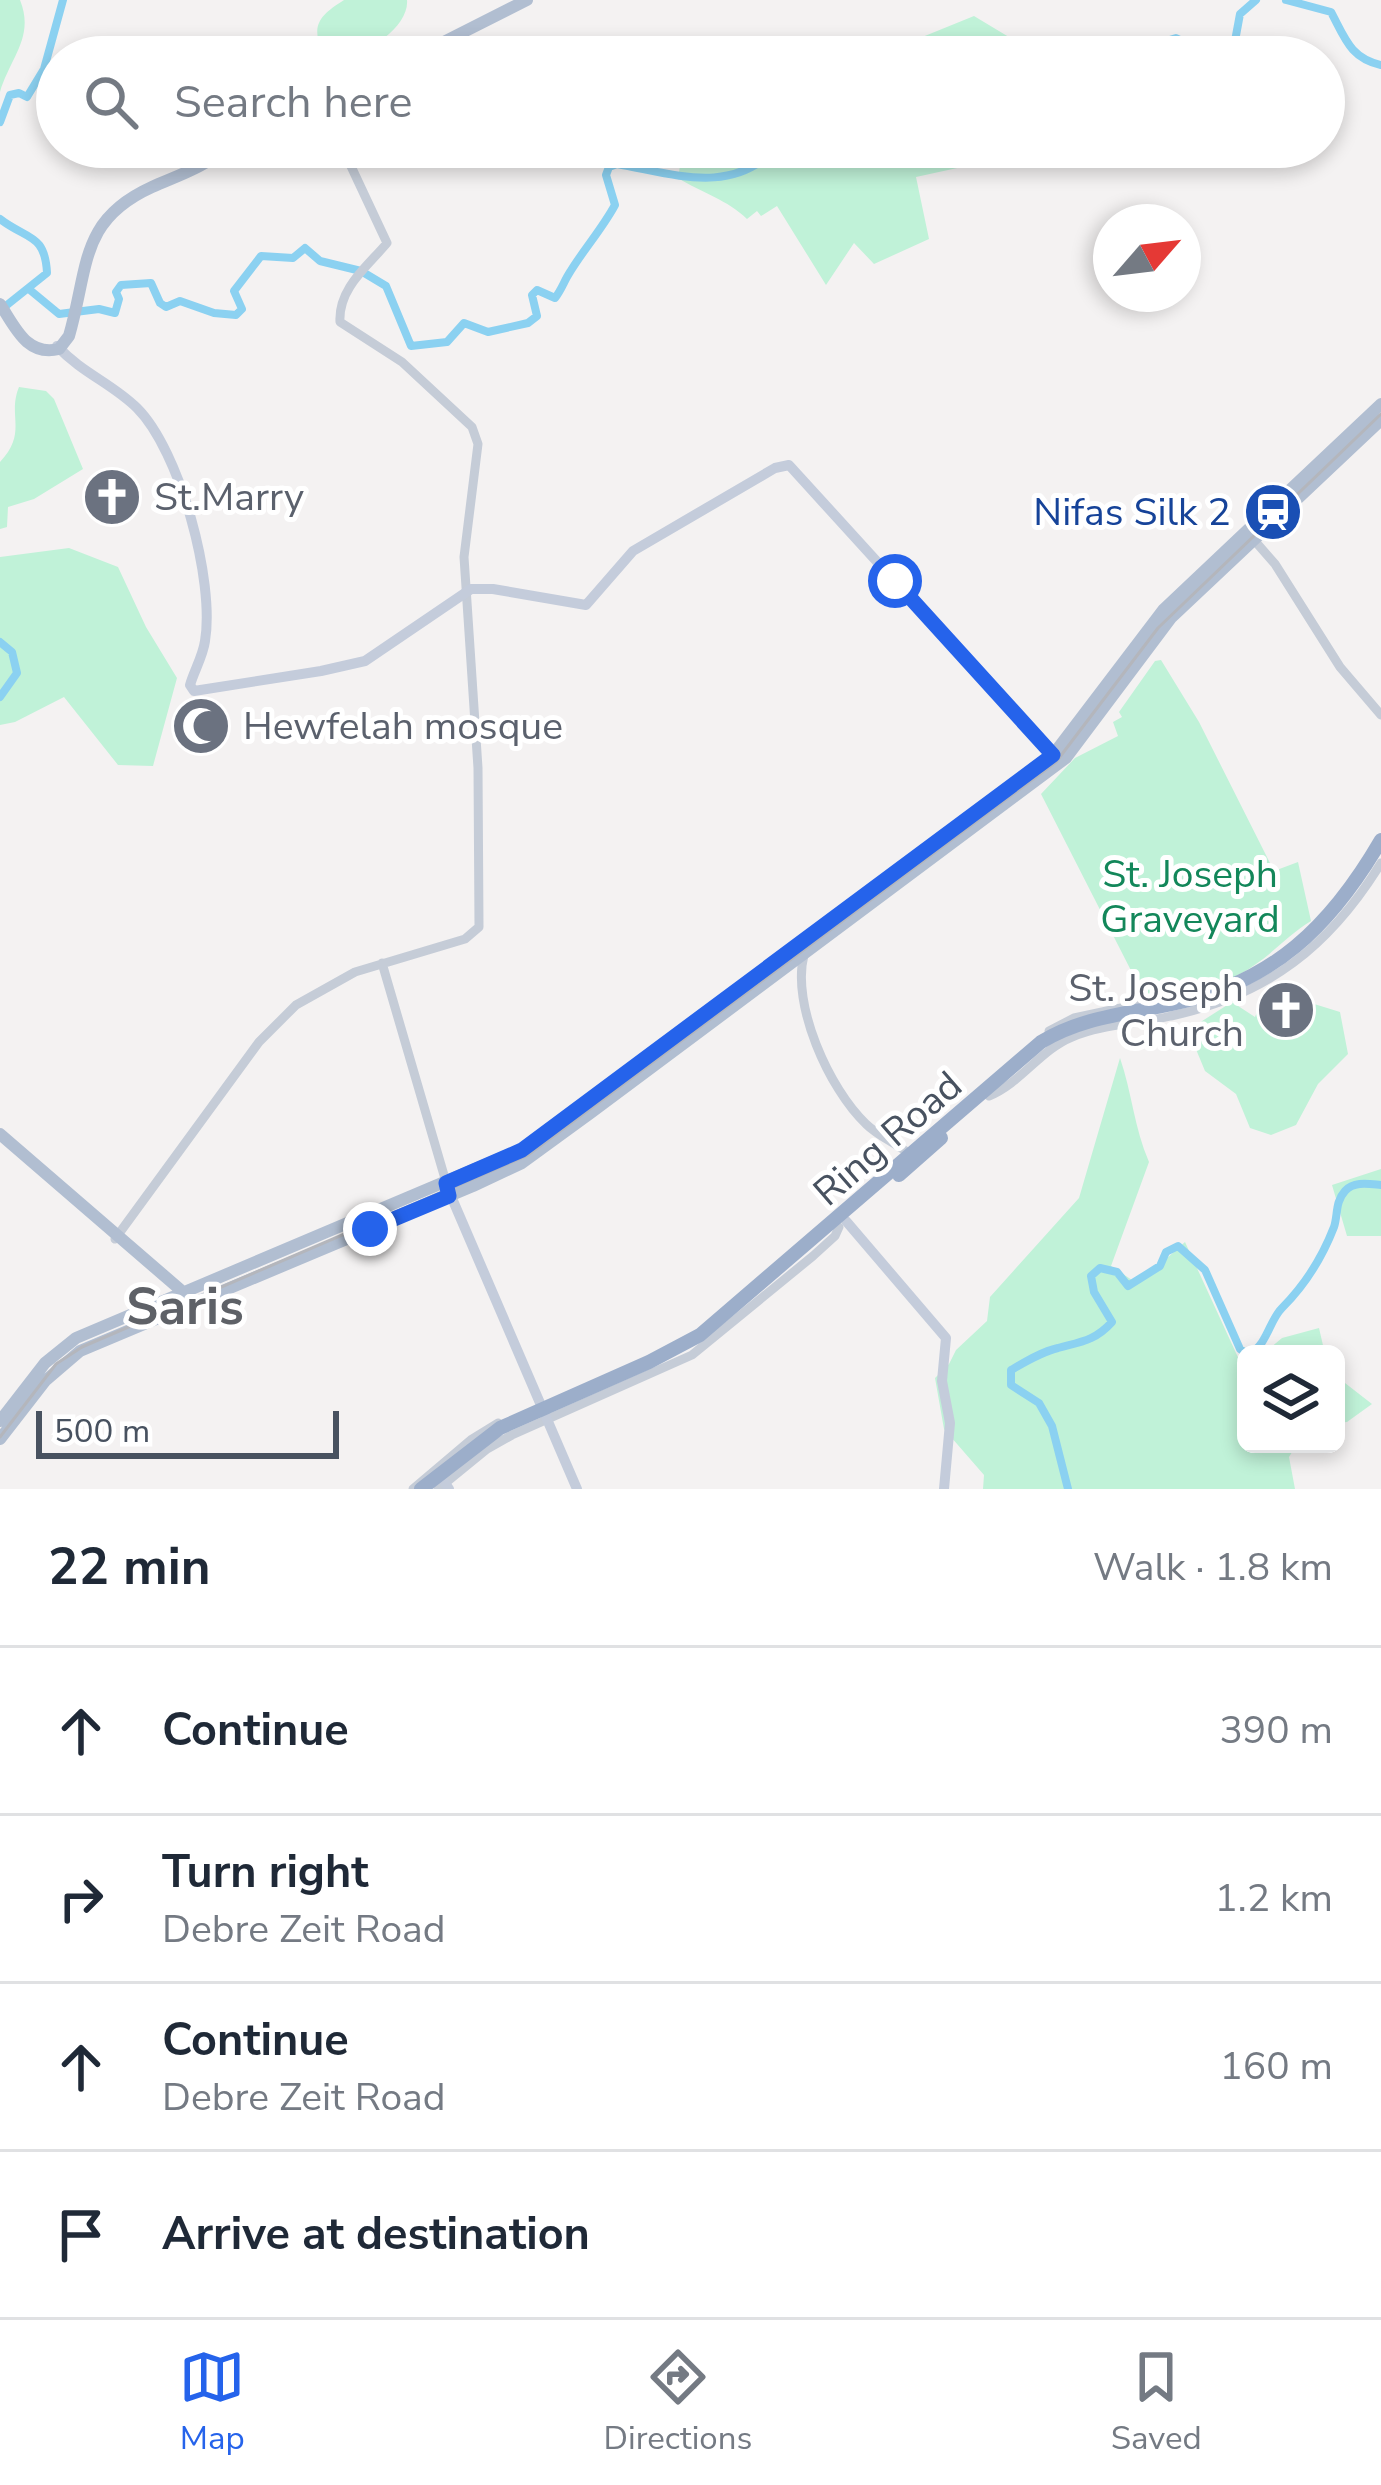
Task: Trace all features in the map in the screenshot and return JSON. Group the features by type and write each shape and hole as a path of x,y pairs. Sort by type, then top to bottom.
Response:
{"highway":[{"name":"Ring Road","path":"987,1092 1041,1042 1066,1028 1103,1016 1200,998 1274,963 1340,905 1381,840"},
{"name":"Ring Road","path":"432,1488 498,1436 692,1348 839,1223 906,1154 1068,1033 1106,1021 1181,1009 1264,976 1311,944 1336,918 1381,851"}],"main road":[{"path":"446,36 517,0"},
{"path":"456,36 527,0"},
{"path":"58,348 72,321 94,233 105,213 123,199 188,168"},
{"path":"0,302 30,343 58,348 87,375 140,411 187,501 206,613 206,640 192,689 365,661 464,590 493,589 586,605 633,551 776,468 789,465 1053,755"},
{"path":"0,1439 52,1372 94,1343 453,1187 527,1147 1053,755 1164,609 1381,404"},
{"path":"0,1420 57,1352 88,1332 529,1159 782,982 804,955 1072,752 1162,628 1381,420"},
{"path":"0,1138 180,1294"},
{"path":"453,1187 518,1357 573,1478"},
{"path":"839,1223 946,1338 941,1381 950,1423 944,1489"},
{"path":"518,1357 550,1399"},
{"path":"518,1357 531,1407"},
{"path":"541,1422 573,1478"}],"street":[{"path":"117,1237 272,1028 320,988 382,963 465,939 479,927 478,768 464,590 478,444 476,433 402,362 343,327 340,307 359,271 387,243 352,168"},
{"path":"1257,536 1325,645 1381,713"},
{"path":"987,1092 1025,1047 1057,1025 1095,1012 1212,988 1281,953 1338,898 1381,829"},
{"path":"987,1092 1072,1036 1201,1009 1265,982 1331,932 1381,863"},
{"path":"804,955 799,986 830,1085 864,1127 906,1154"},
{"path":"382,963 453,1187"},
{"path":"782,982 810,1023"},
{"path":"432,1488 487,1449 707,1345 813,1256 839,1223"},
{"name":"Ring Road","path":"432,1488 472,1439 694,1333 822,1226 839,1223"}],"green space":[{"path":"0,0 20,0 25,25 0,92"},
{"path":"344,0 407,0 399,24 386,36 318,36 324,15"},
{"path":"974,16 1007,36 925,36"},
{"path":"680,168 957,168 916,177 929,239 874,264 854,243 826,285 777,206 747,219 678,178"},
{"path":"19,387 46,391 54,399 83,469 34,499 8,507 7,527 0,529 0,462 13,442"},
{"path":"69,548 118,567 177,678 153,766 118,765 64,697 0,725 0,557"},
{"name":"St. Joseph Graveyard","path":"1161,660 1199,722 1274,871 1298,862 1311,921 1230,979 1188,992 1144,996 1041,794 1075,758 1118,736 1113,722 1122,717 1119,712 1155,661"},
{"path":"1272,985 1286,985 1311,1003 1340,1012 1348,1054 1318,1084 1296,1125 1271,1135 1250,1128 1236,1094 1205,1071 1188,1030 1232,1002 1255,1017 1264,994 1275,1000 1270,1010 1275,1018 1286,1023 1296,1016 1297,1006 1290,997 1273,993"},
{"path":"1120,1058 1149,1162 1111,1266 1138,1284 1185,1242 1237,1355 1237,1453 1291,1453 1295,1489 983,1489 984,1475 944,1429 935,1378 987,1321 990,1297 1079,1198"},
{"path":"1381,1169 1381,1236 1347,1236 1332,1185"},
{"path":"1319,1328 1323,1345 1274,1345 1282,1338"},
{"path":"1345,1383 1372,1404 1345,1422"}],"waterway":[{"path":"53,36 63,0"},
{"path":"1236,36 1240,14 1256,0"},
{"path":"1286,0 1331,12 1344,36"},
{"path":"1345,38 1355,52 1381,65"},
{"path":"0,122 10,95 27,97 36,82"},
{"path":"30,290 59,314 99,309 115,313 121,285 151,283 166,307 180,301 236,315 242,309 234,291 261,256 293,258 305,248 320,261 361,271 386,286 411,346 447,342 464,323 488,332 528,323 537,316 532,295 537,290 555,298 615,205 606,175 609,168"},
{"path":"638,168 702,178 749,168"},
{"path":"0,219 38,244 47,273 2,309"},
{"path":"0,642 12,652 17,673 0,697"},
{"path":"1260,1345 1318,1260 1345,1191 1357,1184 1381,1185"},
{"path":"1068,1489 1052,1426 1039,1403 1011,1385 1011,1370 1045,1352 1093,1337 1112,1322 1094,1292 1091,1276 1100,1268 1117,1272 1128,1286 1160,1266 1166,1252 1178,1246 1205,1270 1238,1345"}],"tram line":[{"path":"0,1437 56,1364 82,1347 528,1155 1056,762 1158,628 1381,414"}],"place":[{"name":"St.Marry","path":"112,497"},
{"name":"Nifas Silk 2","path":"1273,512"},
{"name":"Hewfelah mosque","path":"201,726"},
{"name":"St. Joseph Church","path":"1286,1010"}],"district":[{"name":"Saris","path":"185,1307"}],"route":[{"path":"370,1229 449,1196 446,1183 522,1150 1053,755 895,581"}]}
